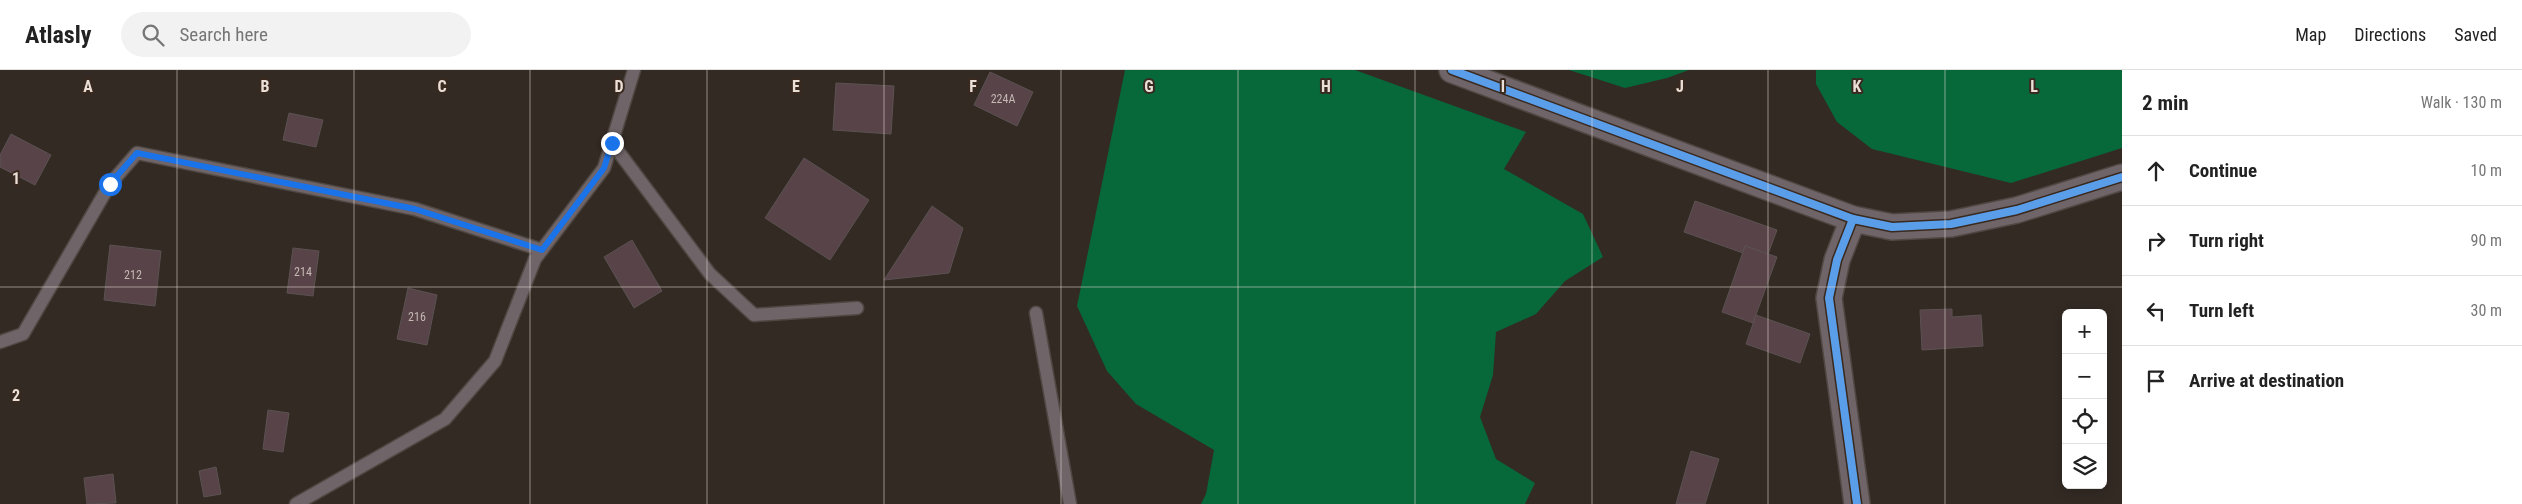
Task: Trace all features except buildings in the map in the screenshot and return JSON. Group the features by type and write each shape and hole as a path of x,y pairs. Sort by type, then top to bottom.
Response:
{"street":[{"path":"1452,70 1853,219 1892,228 1951,224 2017,210 2122,177"},
{"path":"1853,219 1837,260 1829,298 1857,504"}],"lane":[{"path":"296,504 446,419 495,361 535,259 604,168 634,70"},
{"path":"612,143 710,274 754,315 857,308"},
{"path":"0,342 24,334 110,184 137,153 415,209 542,250"},
{"path":"1036,313 1070,504"}],"green space":[{"path":"1125,70 1355,70 1526,132 1504,169 1583,214 1603,257 1565,281 1536,314 1496,332 1493,375 1480,417 1496,459 1535,483 1525,504 1201,504 1206,494 1214,450 1136,404 1107,371 1077,306"},
{"path":"1569,70 1689,70 1667,78 1625,88"},
{"path":"1816,70 2122,70 2122,148 2011,183 1872,149 1837,122 1816,84"}],"cycle path":[{"path":"1452,70 1853,219 1892,227 1951,224 2017,210 2122,177"},
{"path":"1853,219 1837,260 1829,298 1857,504"}],"route":[{"path":"110,184 137,153 415,209 542,250 604,168 612,143"}]}
